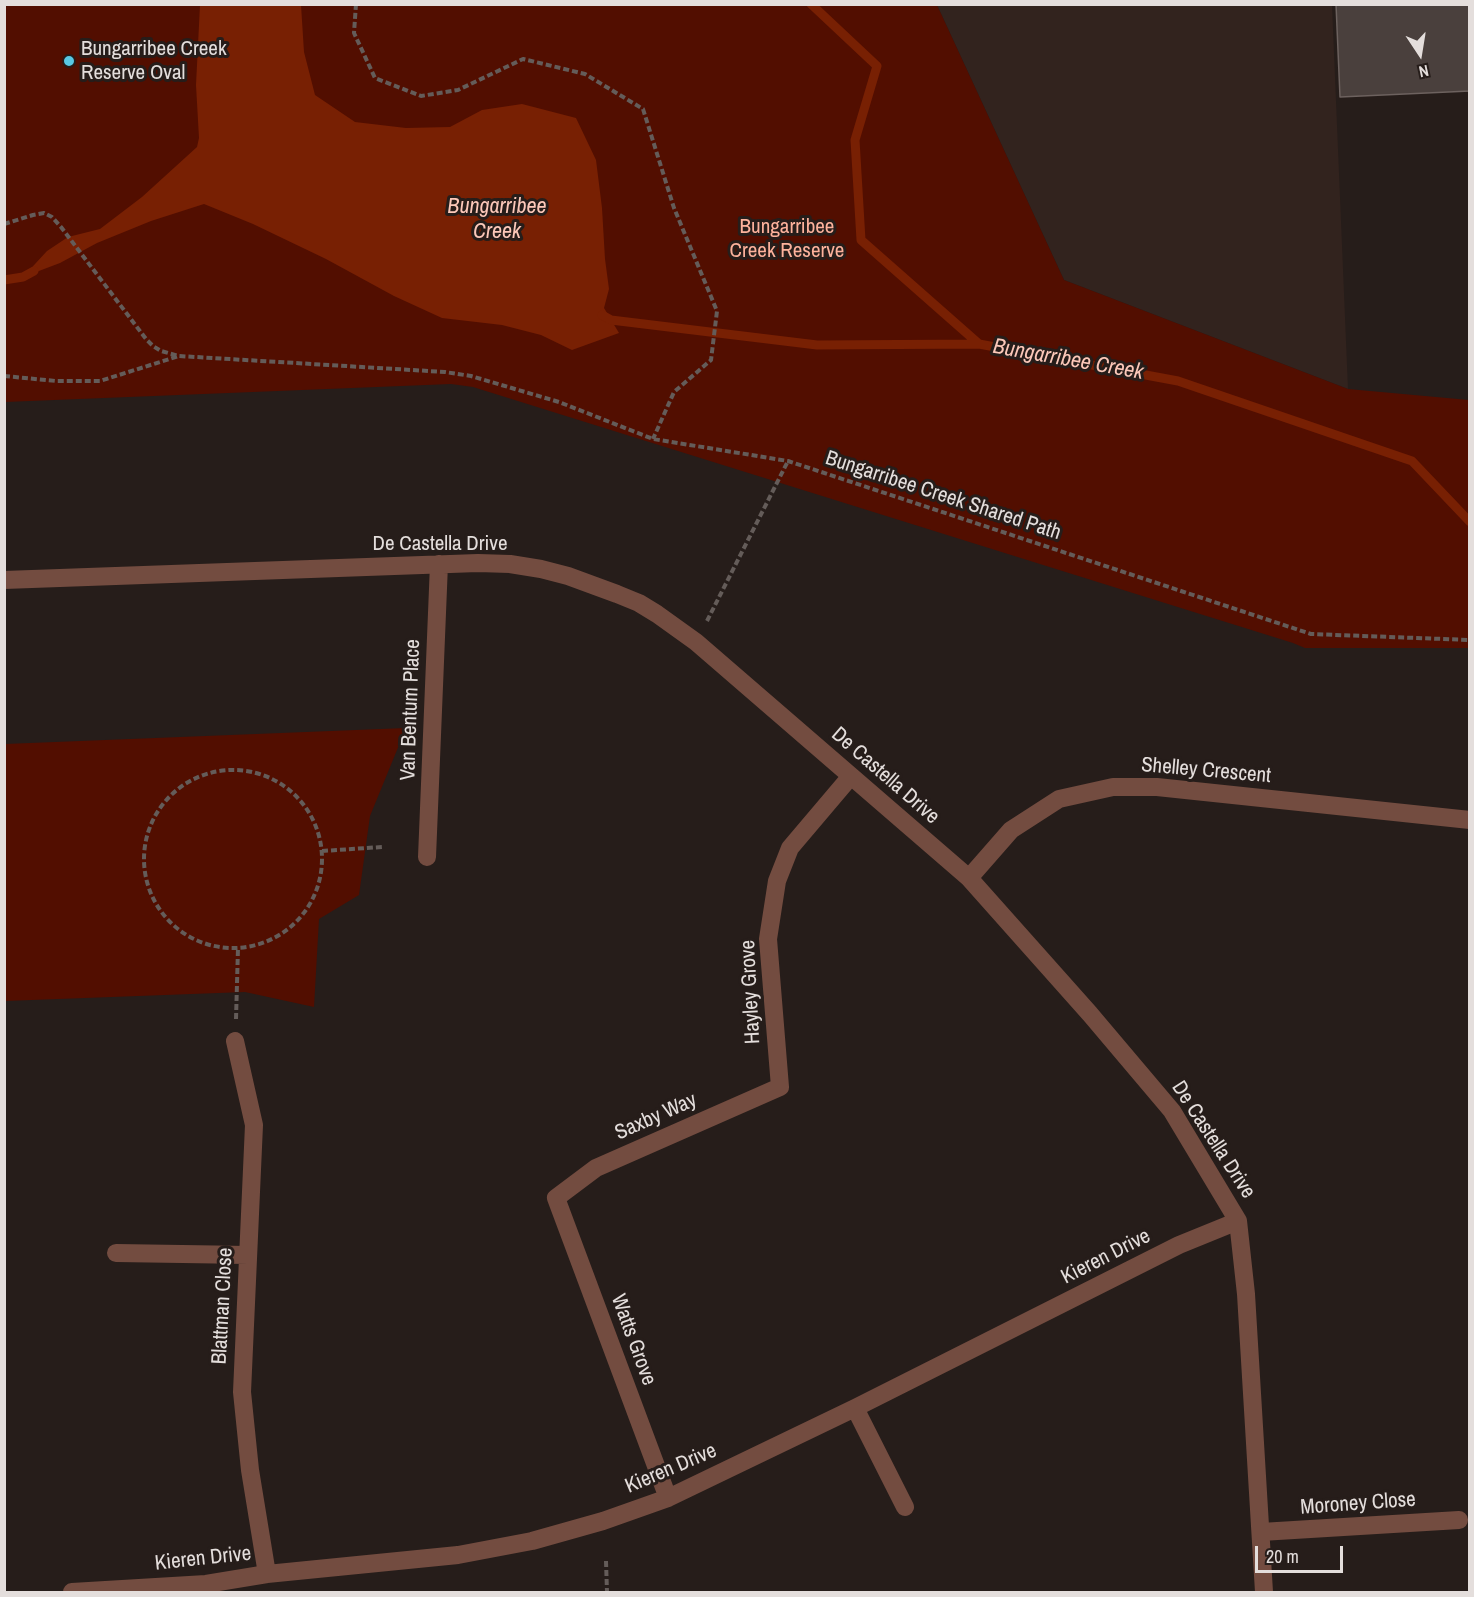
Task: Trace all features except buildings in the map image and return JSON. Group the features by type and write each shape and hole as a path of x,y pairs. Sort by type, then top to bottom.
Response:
{"street":[{"name":"De Castella Drive","path":"4,580 478,562 510,564 568,576 639,603 696,642 969,878 1090,1014 1172,1111 1238,1221 1246,1294 1264,1593"},
{"name":"Van Bentum Place","path":"427,857 439,564"},
{"name":"Hayley Grove","path":"780,1087 768,939 777,881 790,848 851,776"},
{"name":"Shelley Crescent","path":"969,878 1011,830 1059,799 1113,787 1157,787 1470,820"},
{"name":"Blattman Close","path":"235,1041 254,1125 242,1392 250,1470 267,1574"},
{"name":"Saxby Way","path":"556,1198 596,1168 780,1087"},
{"name":"Watts Grove","path":"556,1198 668,1498"},
{"name":"Kieren Drive","path":"72,1593 206,1584 267,1574 458,1555 532,1541 603,1521 668,1498 855,1408 1179,1245 1238,1221"},
{"path":"116,1253 248,1255"},
{"path":"855,1408 905,1507"},
{"name":"Moroney Close","path":"1261,1532 1459,1520"}],"path":[{"path":"356,4 354,33 375,78 421,96 458,90 523,59 585,74 643,109 674,208 717,311 711,360 674,392 653,440"},
{"path":"4,224 33,214 44,213 52,217 153,346 179,356"},
{"path":"4,376 56,381 100,381 179,356"},
{"name":"Bungarribee Creek Shared Path","path":"179,356 407,369 471,376 559,402 653,440 788,461 1311,634 1470,640"},
{"path":"696,642 788,461"},
{"path":"230,770 258,773 283,785 303,804 317,828 322,851 319,883 307,909 294,924 277,936 258,945 238,948 218,947 198,942 165,918 153,901 146,882 143,861 147,834 158,809 178,788 202,775 230,770"},
{"path":"322,851 382,847"},
{"path":"235,1041 238,948"},
{"path":"606,1561 607,1593"}],"shaded area":[{"path":"937,5 1332,5 1348,389 1064,280"}],"green space":[{"name":"Bungarribee Creek Reserve","path":"4,5 937,5 1064,280 1348,389 1469,400 1469,648 1305,648 473,387 451,384 5,402"},
{"path":"406,728 370,816 359,895 319,919 314,1007 245,992 5,1001 5,744"}],"water":[{"name":"Bungarribee Creek","path":"200,5 301,5 304,52 315,95 355,122 406,128 450,127 482,110 522,104 576,118 596,160 609,289 604,308 619,333 572,350 541,335 502,325 442,318 253,224 204,204 151,221 97,243 60,263 23,277 47,251 68,237 100,229 142,197 197,147 199,138 196,85"}],"waterway":[{"name":"Bungarribee Creek","path":"811,4 877,66 855,140 861,240 979,344 1178,381 1412,461 1470,522"},
{"path":"4,280 23,277 34,271"},
{"path":"602,315 611,320 817,345 979,344"}],"place":[{"name":"Bungarribee Creek Reserve Oval","path":"69,61"}]}
